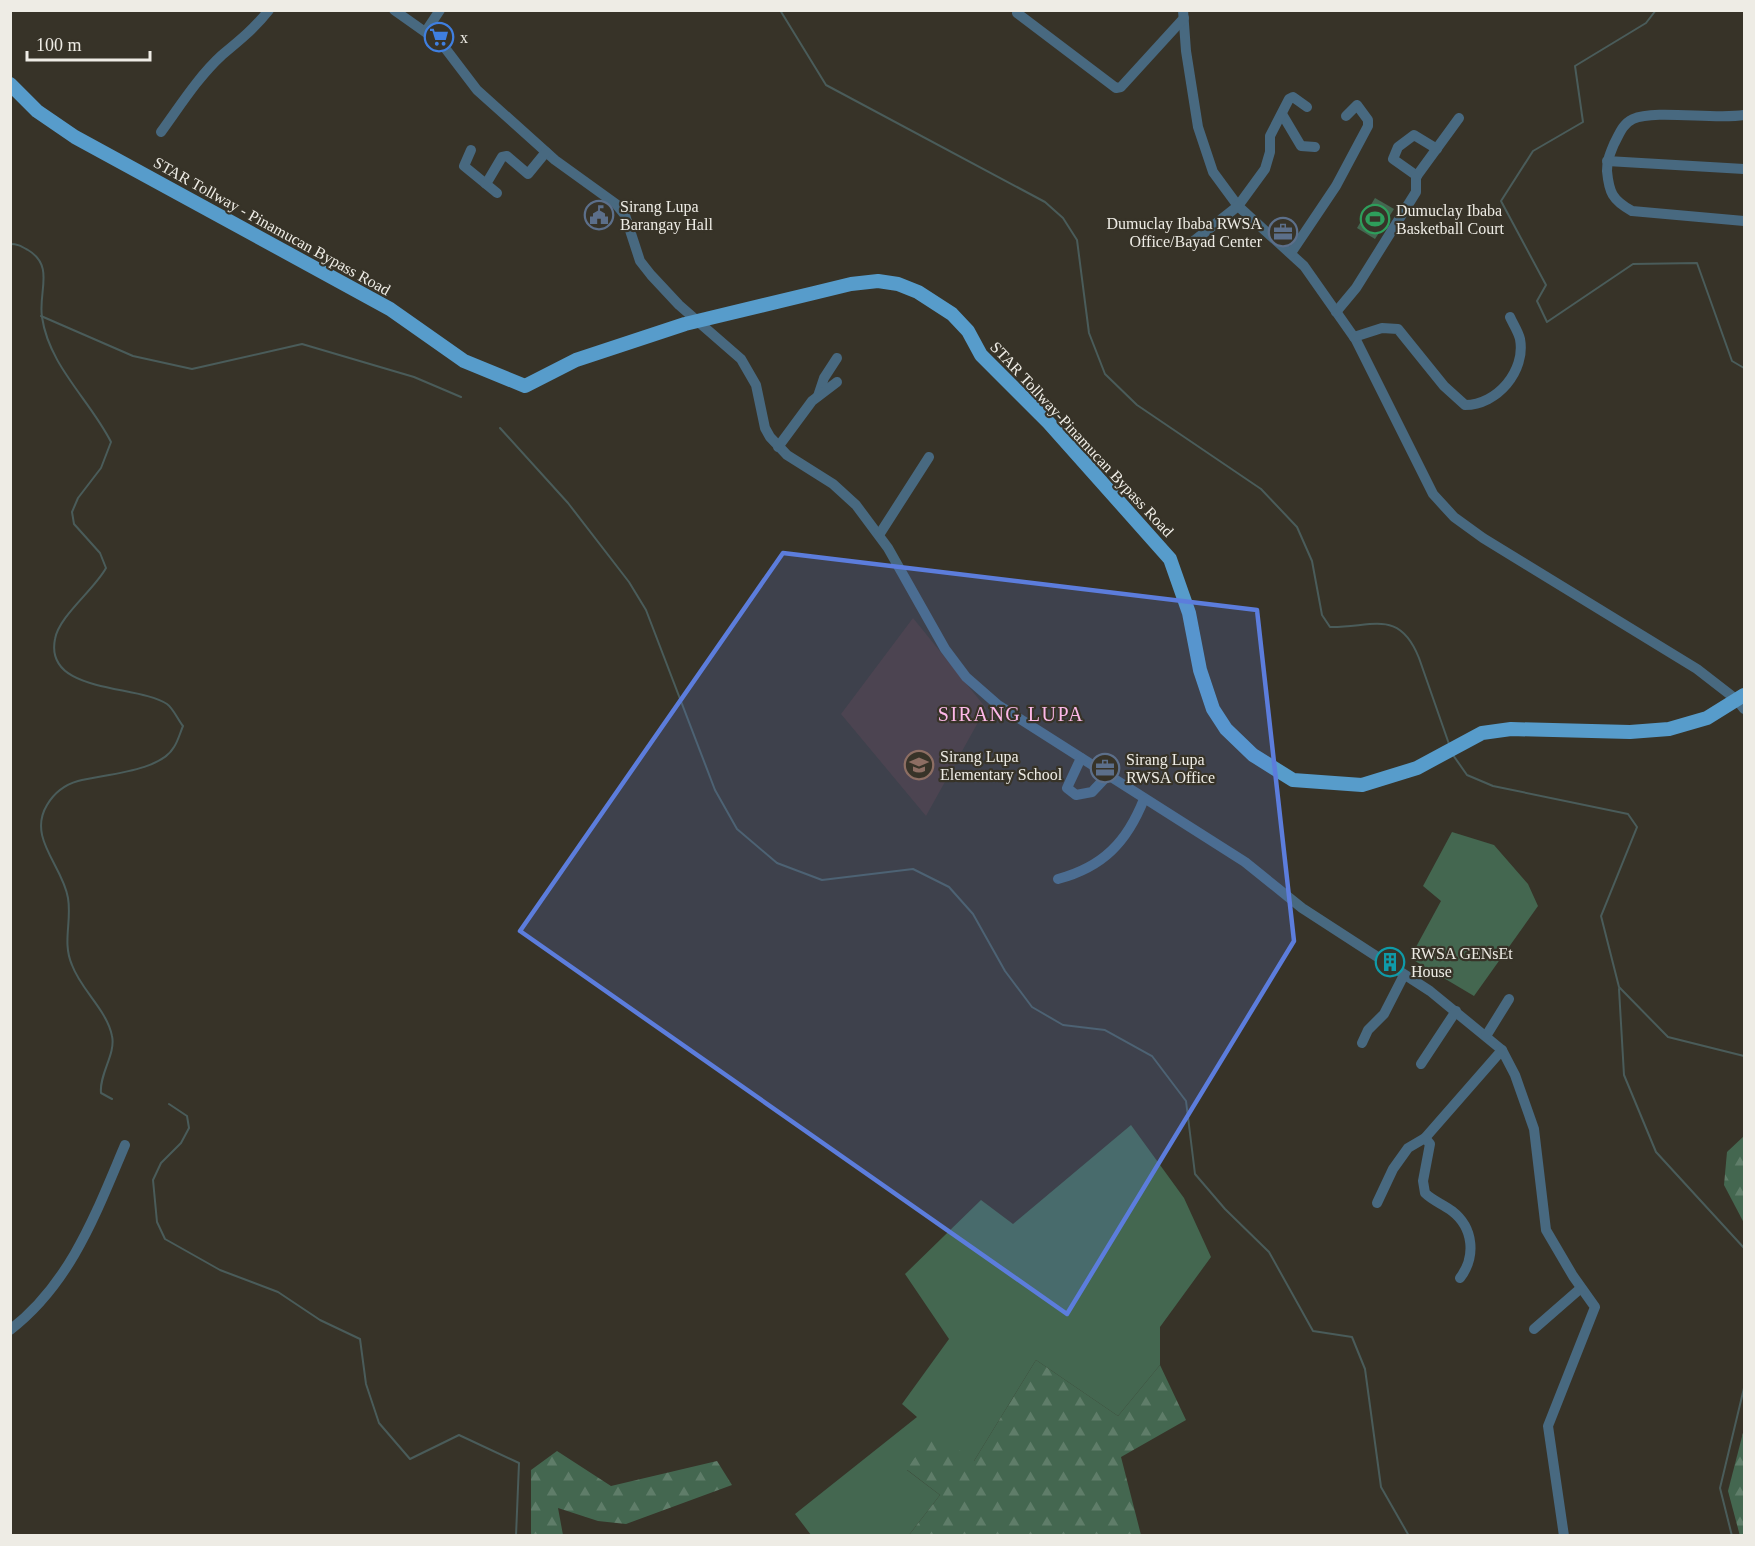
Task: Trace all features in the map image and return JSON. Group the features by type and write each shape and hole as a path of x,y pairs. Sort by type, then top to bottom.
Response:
{"main road":[{"name":"STAR Tollway - Pinamucan Bypass Road","path":"10,84 36,111 75,137 390,309 465,361 525,386"},
{"name":"STAR Tollway-Pinamucan Bypass Road","path":"525,386 576,360 698,321 851,284 878,281 898,284 936,302 952,314 968,331 981,355 1049,423 1170,559 1189,612 1200,670 1213,709 1226,729 1253,756 1293,780 1362,785 1417,768 1482,733 1511,729 1630,732 1669,729 1707,718 1742,701"}],"street":[{"path":"161,132 199,81 222,56 245,38 269,10"},
{"path":"394,10 441,44 477,90 546,152 616,204 625,215 632,230 640,261 672,297 749,370 756,386 765,428 778,447 844,494 879,535 945,649 966,676 998,705 1245,862 1302,908 1456,1011 1502,1050 1515,1075 1534,1129 1546,1230 1595,1307 1548,1426 1564,1536"},
{"path":"426,31 440,10"},
{"path":"1017,13 1116,88 1121,87 1184,14"},
{"path":"1184,14 1198,127 1213,172 1238,206 1304,266 1354,337 1433,494 1454,517 1483,538 1697,669 1742,701"},
{"path":"1190,244 1238,206 1267,165 1270,136 1291,98 1307,106"},
{"path":"1291,254 1336,186 1368,126 1368,120 1357,105 1346,116"},
{"path":"1282,114 1301,146 1315,147"},
{"path":"1744,114 1723,118 1650,115 1633,118 1623,126 1607,161 1609,193 1618,204 1632,211 1744,220"},
{"path":"1336,312 1356,288 1416,192 1417,176 1459,118"},
{"path":"1417,176 1393,159 1398,147 1414,135 1437,149"},
{"path":"471,150 464,166 497,193"},
{"path":"486,184 504,156 528,174 546,152"},
{"path":"1607,161 1744,169"},
{"path":"1354,337 1382,328 1398,329 1444,386 1466,405 1477,405 1500,392 1514,373 1520,352 1520,337 1510,317"},
{"path":"818,396 824,378 837,358"},
{"path":"778,447 818,396 837,382"},
{"path":"879,535 929,457"},
{"path":"1081,758 1068,782 1067,788 1070,792 1076,795 1092,792 1108,776"},
{"path":"1058,879 1088,870 1123,840 1135,824 1144,799"},
{"path":"1362,1043 1368,1030 1384,1014 1404,975"},
{"path":"1486,1036 1509,999"},
{"path":"1421,1064 1456,1011"},
{"path":"1377,1203 1408,1148 1425,1138 1502,1050"},
{"path":"1425,1138 1430,1144 1423,1181 1425,1193 1460,1219 1472,1247 1469,1267 1460,1278"},
{"path":"10,1330 31,1314 76,1255 125,1145"},
{"path":"1533,1329 1581,1288"}],"highlighted area":[{"path":"783,553 1257,610 1294,941 1067,1314 520,931"}],"shaded area":[{"name":"Sirang Lupa Elementary School","path":"913,618 986,708 926,816 841,714"}],"green space":[{"name":"Dumuclay Ibaba Basketball Court","path":"1375,198 1394,209 1375,239 1357,228"},
{"path":"1452,832 1494,845 1528,884 1538,906 1474,996 1410,958 1441,901 1423,886"},
{"path":"1131,1125 1184,1198 1211,1257 1160,1327 1160,1365 1118,1416 1036,1360 974,1461 907,1470 940,1495 909,1535 811,1535 795,1514 917,1417 902,1404 949,1339 905,1274 981,1200 1013,1224"},
{"path":"1744,1136 1744,1223 1724,1185 1727,1152"},
{"path":"1036,1360 1118,1416 1160,1365 1186,1420 1121,1457 1141,1535 909,1535 940,1495 906,1469 935,1432 974,1461"},
{"path":"1744,1429 1744,1535 1740,1536 1728,1491"},
{"path":"557,1451 611,1486 717,1461 732,1485 626,1524 598,1521 558,1508 563,1535 531,1535 531,1470"}],"waterway":[{"path":"780,10 826,85 1045,202 1063,218 1077,240 1089,333 1105,374 1137,405 1261,489 1297,527 1312,561 1322,615 1330,627 1383,624 1393,626 1403,632 1419,658 1449,744"},
{"path":"1656,10 1646,23 1575,66 1583,122 1533,151 1501,201 1546,285 1537,301 1547,322 1633,264 1697,263 1732,361 1744,368"},
{"path":"10,244 28,250 41,264 44,280 41,308 46,335 61,367 111,442 101,468 78,498 72,512 74,524 100,553 106,568 63,621 55,639 55,657 64,670 78,678 96,685 153,698 167,704 183,726 175,745 157,762 130,771 68,785 53,797 42,817 41,829 44,840 65,886 68,898 69,957 81,983 105,1017 112,1036 112,1050 101,1086 101,1093 112,1099"},
{"path":"41,316 133,356 192,369 302,344 414,377 461,397"},
{"path":"500,428 568,503 629,582 646,610 715,790 737,829 777,863 822,880 913,869 949,887 973,914 1005,971 1032,1007 1063,1025 1105,1030 1152,1056 1186,1101 1195,1174 1225,1209 1269,1252 1313,1331 1352,1337 1365,1369 1381,1487 1409,1536"},
{"path":"1453,755 1467,775 1493,786 1628,814 1637,827 1601,916 1619,987 1668,1037 1744,1056"},
{"path":"1619,989 1624,1075 1656,1152 1744,1248"},
{"path":"169,1104 187,1116 189,1128 181,1143 161,1163 153,1180 157,1222 165,1239 220,1270 278,1292 320,1320 360,1339 366,1384 379,1423 410,1459 459,1435 519,1463 516,1536"},
{"path":"1732,1536 1720,1488 1744,1388"}],"place":[{"name":"x","path":"439,37"},
{"name":"Sirang Lupa Barangay Hall","path":"599,215"},
{"name":"Dumuclay Ibaba Basketball Court","path":"1375,219"},
{"name":"Dumuclay Ibaba RWSA Office/Bayad Center","path":"1283,232"},
{"name":"Sirang Lupa Elementary School","path":"919,765"},
{"name":"Sirang Lupa RWSA Office","path":"1105,768"},
{"name":"RWSA GENsEt House","path":"1390,962"}],"district":[{"name":"SIRANG LUPA","path":"1011,714"}]}
